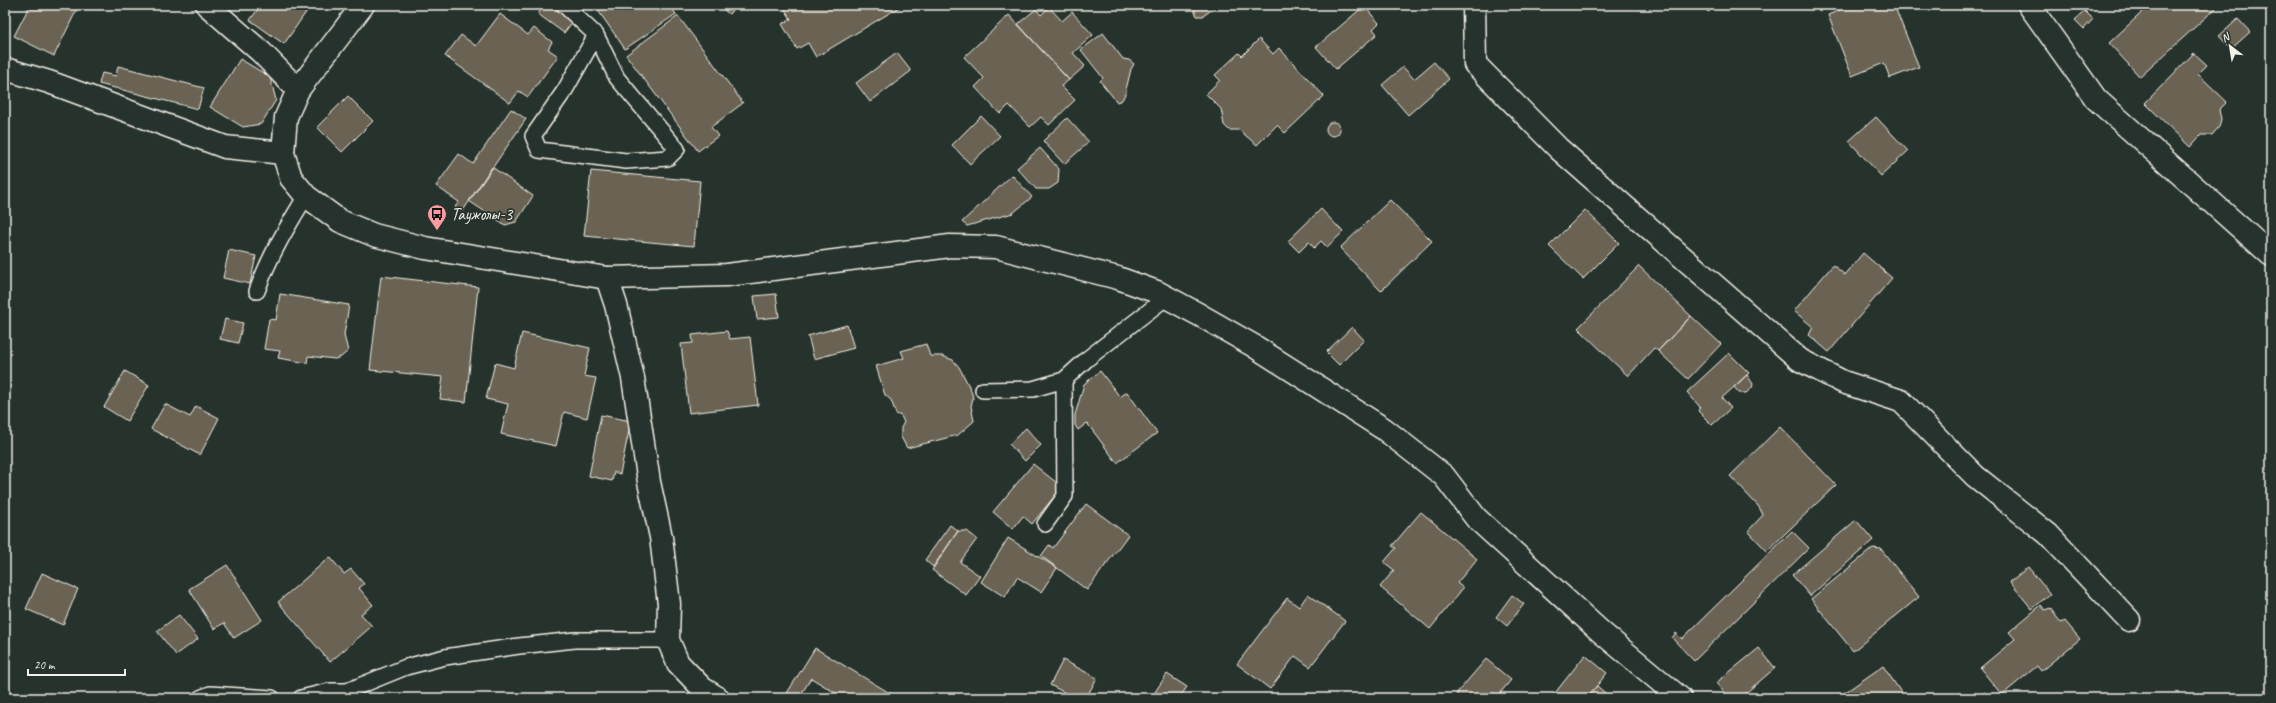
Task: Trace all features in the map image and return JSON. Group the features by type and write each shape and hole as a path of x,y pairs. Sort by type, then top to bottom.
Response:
{"street":[{"path":"206,5 261,52 298,90"},
{"path":"363,5 298,90 286,117 283,153 290,178 306,196 340,221 374,235 425,248 607,278 727,275 950,246 996,247 1118,278 1167,297 1254,346 1308,379 1384,429 1444,476 1476,518 1601,632 1680,698"},
{"path":"1474,5 1475,64 1559,148 1800,360 1843,382 1901,401 1975,476 2048,534 2129,620"},
{"path":"2029,5 2096,98 2271,255"},
{"path":"5,69 49,82 225,146 283,153"},
{"path":"607,278 616,305 633,378 649,482 661,537 669,604 668,640 678,663 702,688 718,698"}],"lane":[{"path":"564,5 596,35 617,78 677,149 668,158 626,161 539,150 533,136 565,90 596,35"},
{"path":"257,291 264,271 286,228 306,196"},
{"path":"983,390 1033,389 1064,380 1087,359 1167,297"},
{"path":"1045,524 1065,496 1064,380"},
{"path":"302,698 330,691 352,694 406,668 445,657 519,646 575,640 668,640"},
{"path":"200,698 210,694 272,698"}],"building":[{"path":"30,5 69,5 77,9 54,56 14,36"},
{"path":"261,5 311,5 284,44 250,20"},
{"path":"544,5 551,5 573,21 564,33 538,14"},
{"path":"600,5 670,5 676,14 625,49 597,9 601,7"},
{"path":"718,5 737,5 729,14"},
{"path":"782,5 903,5 816,57 808,43 797,49 782,24 791,19"},
{"path":"1196,5 1217,6 1203,16 1197,16 1194,10"},
{"path":"1703,5 1718,5 1708,12"},
{"path":"1852,5 1894,5 1919,67 1890,78 1884,63 1852,76 1828,15"},
{"path":"2150,5 2213,5 2216,8 2140,77 2109,43"},
{"path":"1364,6 1379,23 1373,29 1377,34 1336,69 1316,47"},
{"path":"1049,7 1062,21 1072,12 1093,35 1073,53 1085,66 1069,80 1018,24 1036,9 1041,15"},
{"path":"2085,11 2093,19 2084,29 2075,20"},
{"path":"500,14 528,35 534,28 552,42 548,49 558,56 528,97 519,91 510,103 445,56 461,35 476,46"},
{"path":"1009,15 1069,80 1061,86 1075,100 1049,125 1041,117 1030,127 1009,105 1000,114 975,87 984,78 964,57"},
{"path":"678,16 743,103 711,127 718,136 698,151 626,55"},
{"path":"2238,19 2250,32 2231,49 2219,36"},
{"path":"1103,33 1123,59 1129,60 1134,64 1131,69 1125,94 1122,100 1117,102 1100,81 1103,78 1081,50"},
{"path":"1259,39 1273,54 1279,48 1324,96 1285,133 1277,125 1257,145 1239,130 1229,130 1224,125 1221,109 1206,94 1220,80 1215,75 1239,53 1242,56"},
{"path":"897,53 911,71 870,102 856,83"},
{"path":"2194,53 2207,65 2198,74 2227,102 2219,110 2221,119 2219,127 2212,135 2201,135 2190,147 2145,103"},
{"path":"240,59 270,77 276,100 261,124 243,127 210,107"},
{"path":"1434,62 1449,79 1408,115 1382,85 1403,67 1414,79"},
{"path":"118,66 204,88 198,109 99,84 102,73 116,76"},
{"path":"348,96 373,121 342,152 317,127"},
{"path":"511,109 526,119 462,212 455,207 459,202 436,186 459,154 473,164"},
{"path":"981,116 1000,136 970,164 952,145"},
{"path":"1876,117 1908,151 1881,176 1849,141"},
{"path":"1067,118 1089,142 1064,164 1043,141"},
{"path":"1333,122 1338,124 1340,129 1338,134 1333,136 1328,134 1326,129 1328,124"},
{"path":"1040,148 1059,169 1058,183 1049,189 1036,189 1017,168"},
{"path":"492,167 533,196 516,222 505,225 469,201"},
{"path":"591,171 700,181 694,246 584,236"},
{"path":"1012,175 1032,197 1013,213 967,226 962,222"},
{"path":"1390,200 1432,241 1381,291 1340,248"},
{"path":"1321,209 1343,232 1327,247 1321,241 1314,248 1309,242 1299,252 1288,241"},
{"path":"1585,210 1619,243 1583,279 1549,246"},
{"path":"229,250 256,256 250,284 223,278"},
{"path":"1863,253 1892,278 1829,352 1809,335 1813,327 1794,311 1833,265 1845,275"},
{"path":"1639,266 1691,316 1658,351 1654,348 1628,376 1578,328"},
{"path":"381,276 478,287 466,402 440,399 443,377 370,370"},
{"path":"280,294 349,305 344,335 348,351 341,357 335,359 308,356 307,363 278,358 280,351 264,349 269,319 276,320"},
{"path":"776,294 779,317 757,319 754,296"},
{"path":"1691,316 1721,344 1688,379 1658,351"},
{"path":"225,319 243,323 238,343 220,339"},
{"path":"847,325 854,348 814,359 808,336"},
{"path":"1352,327 1364,340 1339,365 1326,352"},
{"path":"727,331 730,339 750,337 758,405 689,413 681,344 693,343 692,335"},
{"path":"522,333 590,348 584,376 596,378 587,418 564,412 556,446 501,434 508,404 486,399 495,363 514,368"},
{"path":"926,344 930,356 942,356 953,360 959,367 971,390 973,398 971,406 974,421 958,435 907,448 901,437 901,428 904,422 901,416 896,414 891,400 885,395 876,366 904,358 901,351"},
{"path":"1729,353 1749,373 1722,398 1731,408 1712,425 1698,411 1700,407 1687,392"},
{"path":"125,371 149,385 127,421 104,407"},
{"path":"1100,371 1120,397 1127,392 1157,433 1117,463 1087,423 1078,430 1075,425 1075,415 1084,384"},
{"path":"1747,375 1753,384 1752,388 1746,393 1739,393 1734,387"},
{"path":"165,404 190,417 196,406 219,418 200,455 151,429"},
{"path":"601,415 631,421 620,474 614,472 612,481 589,476"},
{"path":"1780,427 1836,485 1767,551 1748,531 1763,515 1759,507 1730,476"},
{"path":"1026,428 1041,445 1025,461 1009,444"},
{"path":"1033,464 1062,487 1032,524 1023,516 1013,529 993,512"},
{"path":"1086,504 1128,535 1087,590 1041,556 1049,545 1053,548"},
{"path":"1421,512 1477,559 1457,583 1463,588 1430,629 1380,587 1394,570 1384,562 1396,548 1392,546"},
{"path":"1856,520 1873,540 1810,596 1792,575"},
{"path":"950,525 958,531 933,567 925,560"},
{"path":"958,531 967,531 977,539 960,562 980,576 966,595 932,570"},
{"path":"1792,531 1809,548 1694,661 1672,638 1676,633 1682,639"},
{"path":"1008,538 1057,568 1041,592 1017,577 1005,597 981,582"},
{"path":"1873,548 1881,549 1919,597 1853,651 1811,599"},
{"path":"330,557 344,574 351,569 364,584 359,588 373,605 361,614 372,626 330,662 278,602"},
{"path":"227,565 262,620 234,638 224,623 214,629 189,589"},
{"path":"2028,567 2050,594 2032,609 2010,582"},
{"path":"42,573 78,589 63,625 26,609"},
{"path":"1308,594 1345,621 1310,667 1295,656 1270,689 1237,664 1287,598 1299,607"},
{"path":"1512,595 1524,604 1507,626 1496,617"},
{"path":"2041,605 2045,610 2050,608 2061,623 2065,621 2080,639 2041,671 2037,666 2002,695 1980,668 2015,639 2009,632"},
{"path":"179,615 198,639 176,655 157,631"},
{"path":"815,648 898,698 844,698 811,678 799,698 784,698"},
{"path":"1759,648 1775,668 1740,698 1729,698 1716,683"},
{"path":"1585,655 1607,673 1587,698 1551,698"},
{"path":"1486,659 1511,680 1496,698 1461,698 1456,694"},
{"path":"1063,660 1097,678 1086,698 1075,698 1050,685"},
{"path":"1883,666 1905,698 1837,698"},
{"path":"1167,674 1187,687 1179,698 1151,698"},
{"path":"1597,686 1611,698 1587,698"},
{"path":"1984,692 1991,698 1979,698"}],"place":[{"name":"Таужолы-3","path":"437,231"}]}
